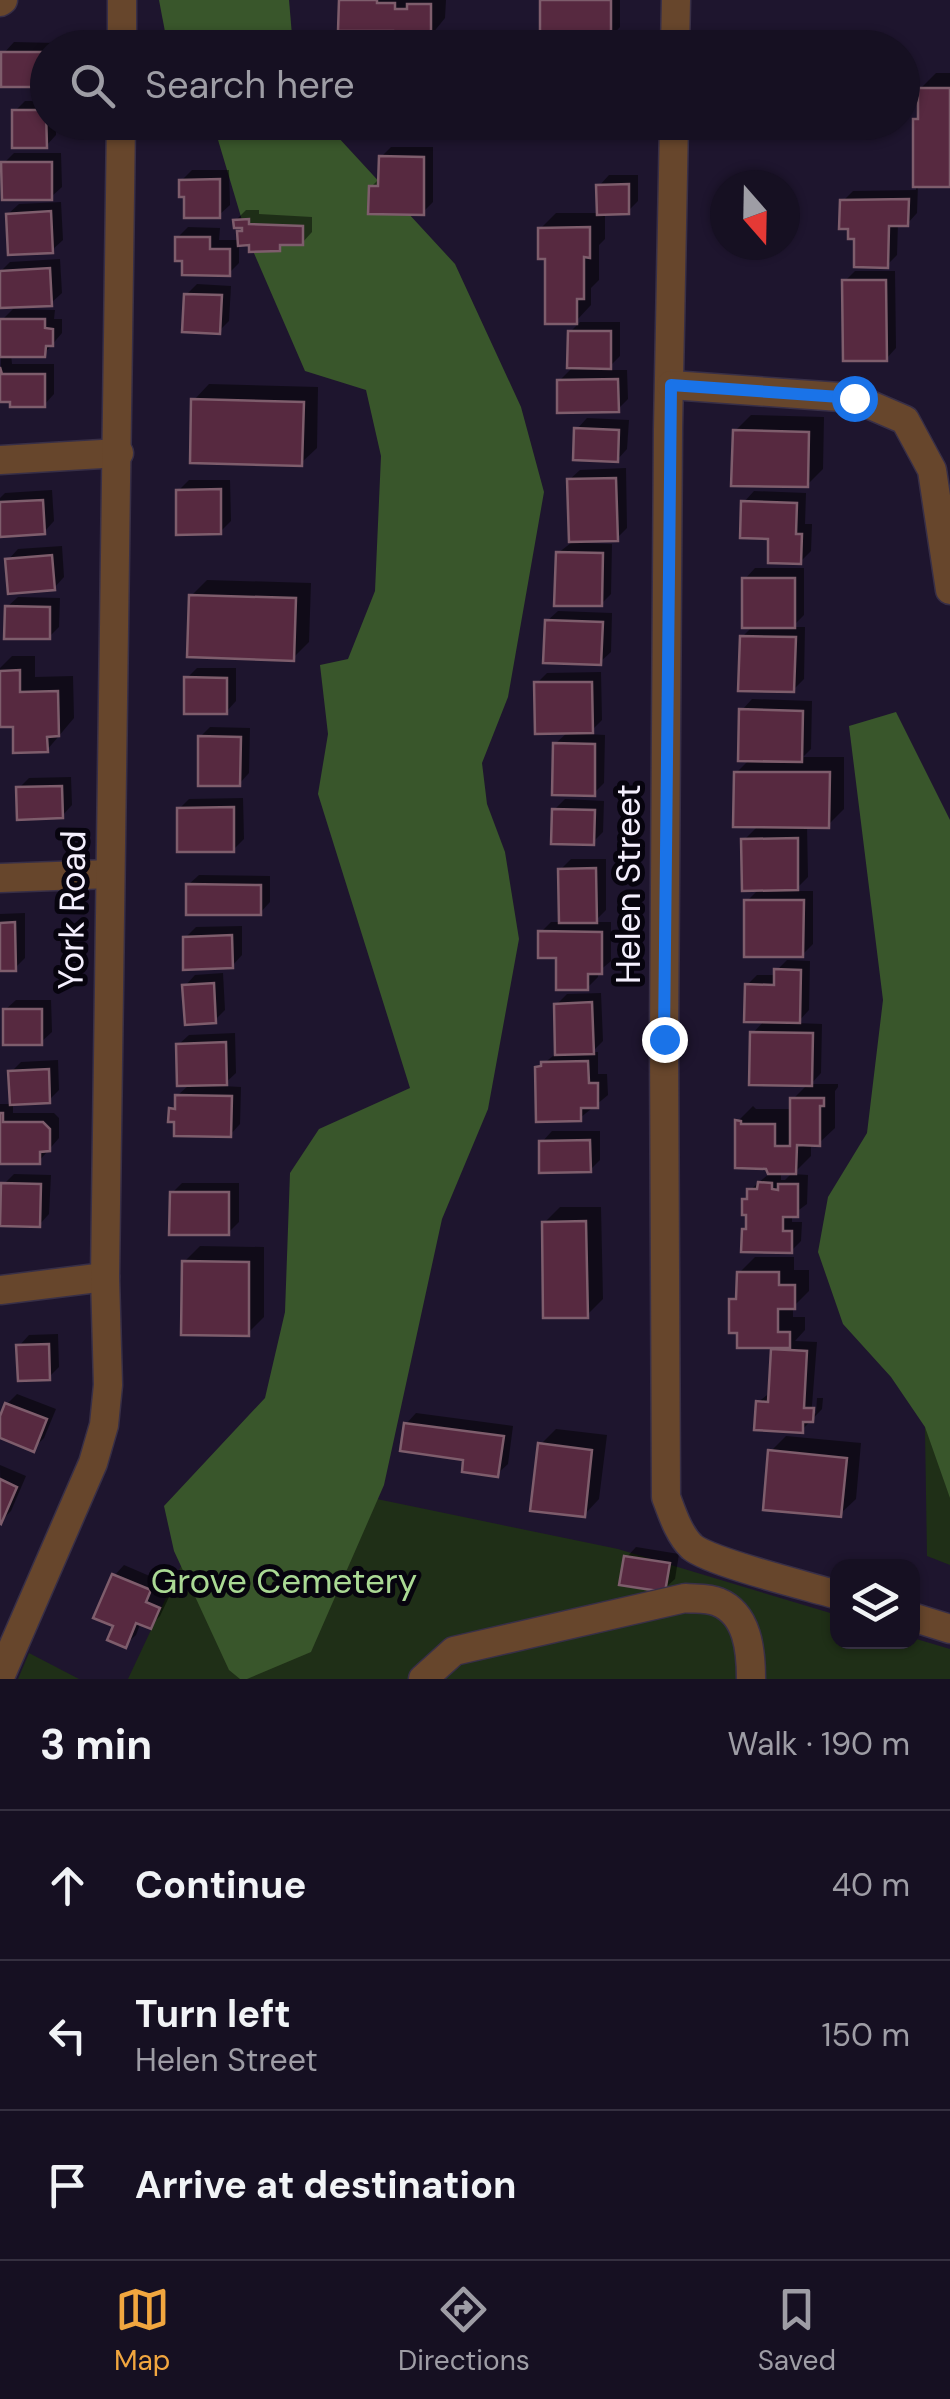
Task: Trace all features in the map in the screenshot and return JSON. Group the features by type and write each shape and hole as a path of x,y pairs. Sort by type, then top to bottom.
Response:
{"street":[{"path":"122,0 122,30"},
{"path":"675,30 676,0"},
{"name":"York Road","path":"0,1676 93,1463 104,1425 108,1385 105,1277 121,140"},
{"name":"Helen Street","path":"674,140 664,1019 666,1497 675,1522 692,1546 720,1559 830,1593"},
{"path":"671,385 854,398 905,420 943,499 950,590"},
{"path":"0,460 119,453"},
{"path":"0,878 110,874"},
{"path":"0,1290 105,1277"},
{"path":"423,1679 454,1651 685,1598 718,1602 740,1619 751,1651 751,1679"},
{"path":"920,1620 950,1629"}],"green space":[{"path":"159,0 289,0 292,30 165,30"},
{"path":"218,140 341,140 455,264 521,407 544,492 508,697 482,763 487,804 505,852 519,939 488,1109 442,1219 384,1485 311,1652 240,1679 229,1670 174,1551 164,1506 265,1398 285,1312 290,1173 319,1129 410,1088 318,794 328,734 320,665 348,659 375,591 381,456 366,390 305,371 247,237"},
{"path":"896,712 950,820 950,1498 925,1427 891,1377 843,1324 818,1252 828,1197 867,1133 883,1000 849,726"},
{"path":"920,1111 950,1117 950,1565 927,1556"},
{"name":"Grove Cemetery","path":"227,1468 618,1549 830,1613 830,1649 920,1649 920,1640 950,1649 950,1679 128,1679"},
{"path":"29,1653 79,1679 18,1679"}],"building":[{"path":"339,0 377,0 395,3 395,9 407,9 407,4 431,4 431,30 338,30"},
{"path":"540,0 611,0 611,30 540,30"},
{"path":"1,52 30,52 30,87 1,87"},
{"path":"920,88 950,88 950,187 913,187 913,140 920,140"},
{"path":"12,110 30,110 30,140 47,140 47,148 12,148"},
{"path":"379,156 424,157 424,215 368,214 369,186 378,186"},
{"path":"1,162 52,162 52,200 2,200"},
{"path":"220,179 220,218 184,218 179,180"},
{"path":"629,184 629,214 597,215 596,185"},
{"path":"909,199 908,226 889,226 888,268 854,267 854,239 848,239 848,229 839,229 840,200"},
{"path":"51,211 53,253 8,255 6,214"},
{"path":"249,219 249,224 303,226 303,245 249,252 249,245 238,246 237,231 242,228 234,228 233,220"},
{"path":"590,227 590,258 584,257 584,299 577,299 577,324 545,324 545,259 538,259 538,228"},
{"path":"175,237 210,237 210,249 230,249 230,276 182,275 182,261 175,261"},
{"path":"50,268 52,306 0,308 0,271"},
{"path":"842,280 886,280 887,361 843,361"},
{"path":"184,294 222,295 220,334 182,332"},
{"path":"0,319 45,319 45,328 53,329 53,346 46,346 45,357 0,357"},
{"path":"568,331 611,331 611,369 567,368"},
{"path":"0,367 2,374 45,374 45,407 10,407 10,402 0,402"},
{"path":"618,379 619,412 557,413 557,380"},
{"path":"191,399 304,402 302,466 190,463"},
{"path":"574,428 619,430 618,462 573,460"},
{"path":"733,430 809,432 808,487 731,486"},
{"path":"616,478 618,541 569,542 567,479"},
{"path":"221,489 221,534 176,535 176,490"},
{"path":"43,500 45,534 0,537 0,502"},
{"path":"741,501 797,503 796,534 802,534 801,564 768,563 768,539 740,538"},
{"path":"556,552 603,553 602,606 554,606"},
{"path":"52,555 55,590 8,594 5,559"},
{"path":"742,578 795,578 795,628 742,628"},
{"path":"189,595 296,598 294,661 187,657"},
{"path":"5,606 50,607 50,639 4,639"},
{"path":"545,620 603,622 601,665 543,663"},
{"path":"740,636 796,637 794,692 738,691"},
{"path":"20,670 20,692 58,691 59,736 47,737 48,752 13,753 13,727 0,727 0,671"},
{"path":"184,677 227,678 227,714 184,714"},
{"path":"534,682 592,682 593,733 535,734"},
{"path":"739,709 803,711 802,762 738,761"},
{"path":"198,736 241,737 240,786 198,786"},
{"path":"553,743 595,744 595,796 552,795"},
{"path":"734,772 830,772 829,828 733,827"},
{"path":"62,786 63,818 17,820 16,787"},
{"path":"234,807 234,852 177,852 177,808"},
{"path":"552,809 595,810 594,845 551,844"},
{"path":"798,838 798,890 742,891 741,839"},
{"path":"596,868 597,923 559,923 558,869"},
{"path":"186,884 261,885 261,915 186,915"},
{"path":"744,900 804,900 803,957 744,957"},
{"path":"15,922 16,971 0,971 0,923"},
{"path":"538,931 602,932 602,974 588,974 588,990 556,990 556,958 538,958"},
{"path":"232,935 233,968 183,970 183,937"},
{"path":"774,969 801,970 800,1023 744,1022 745,984 774,985"},
{"path":"214,983 216,1023 185,1025 182,985"},
{"path":"592,1002 594,1054 555,1055 554,1004"},
{"path":"3,1009 42,1009 42,1045 3,1045"},
{"path":"750,1032 813,1033 812,1086 749,1085"},
{"path":"226,1042 227,1085 177,1086 176,1044"},
{"path":"588,1061 589,1083 598,1083 598,1108 581,1108 581,1121 536,1122 535,1067 541,1066 541,1062"},
{"path":"49,1069 50,1103 10,1105 8,1071"},
{"path":"175,1095 232,1096 231,1137 174,1136 174,1122 168,1122 169,1108 175,1109"},
{"path":"790,1098 824,1098 824,1106 820,1106 820,1146 797,1145 796,1174 735,1168 735,1120 741,1124 775,1124 775,1146 790,1146"},
{"path":"0,1113 3,1122 43,1122 50,1129 50,1151 40,1152 40,1164 0,1164"},
{"path":"590,1140 591,1172 539,1173 539,1141"},
{"path":"758,1182 772,1183 772,1189 778,1190 778,1184 798,1184 798,1217 783,1217 783,1231 792,1231 792,1253 741,1252 742,1229 746,1229 742,1199 747,1199 747,1189 757,1189"},
{"path":"1,1183 41,1184 40,1227 0,1226"},
{"path":"170,1192 229,1192 229,1235 169,1235"},
{"path":"586,1221 588,1318 543,1318 542,1222"},
{"path":"182,1261 249,1262 249,1336 181,1335"},
{"path":"737,1272 779,1272 779,1285 795,1285 795,1309 778,1309 778,1332 790,1332 790,1348 737,1348 737,1333 729,1333 729,1299 736,1299"},
{"path":"49,1344 50,1380 18,1381 16,1345"},
{"path":"771,1349 807,1351 804,1408 814,1408 813,1422 803,1422 803,1433 754,1430 756,1401 768,1402"},
{"path":"5,1403 47,1419 34,1452 0,1438 0,1416"},
{"path":"404,1423 504,1436 498,1477 462,1472 463,1460 400,1451"},
{"path":"538,1443 592,1450 585,1517 530,1511"},
{"path":"768,1450 847,1458 841,1517 763,1510"},
{"path":"0,1479 17,1487 1,1524 0,1523"},
{"path":"624,1556 670,1563 665,1592 619,1585"},
{"path":"112,1574 151,1590 146,1602 160,1608 151,1629 136,1623 126,1648 107,1640 113,1626 93,1618"}],"route":[{"path":"664,1039 671,385 854,398"}]}
